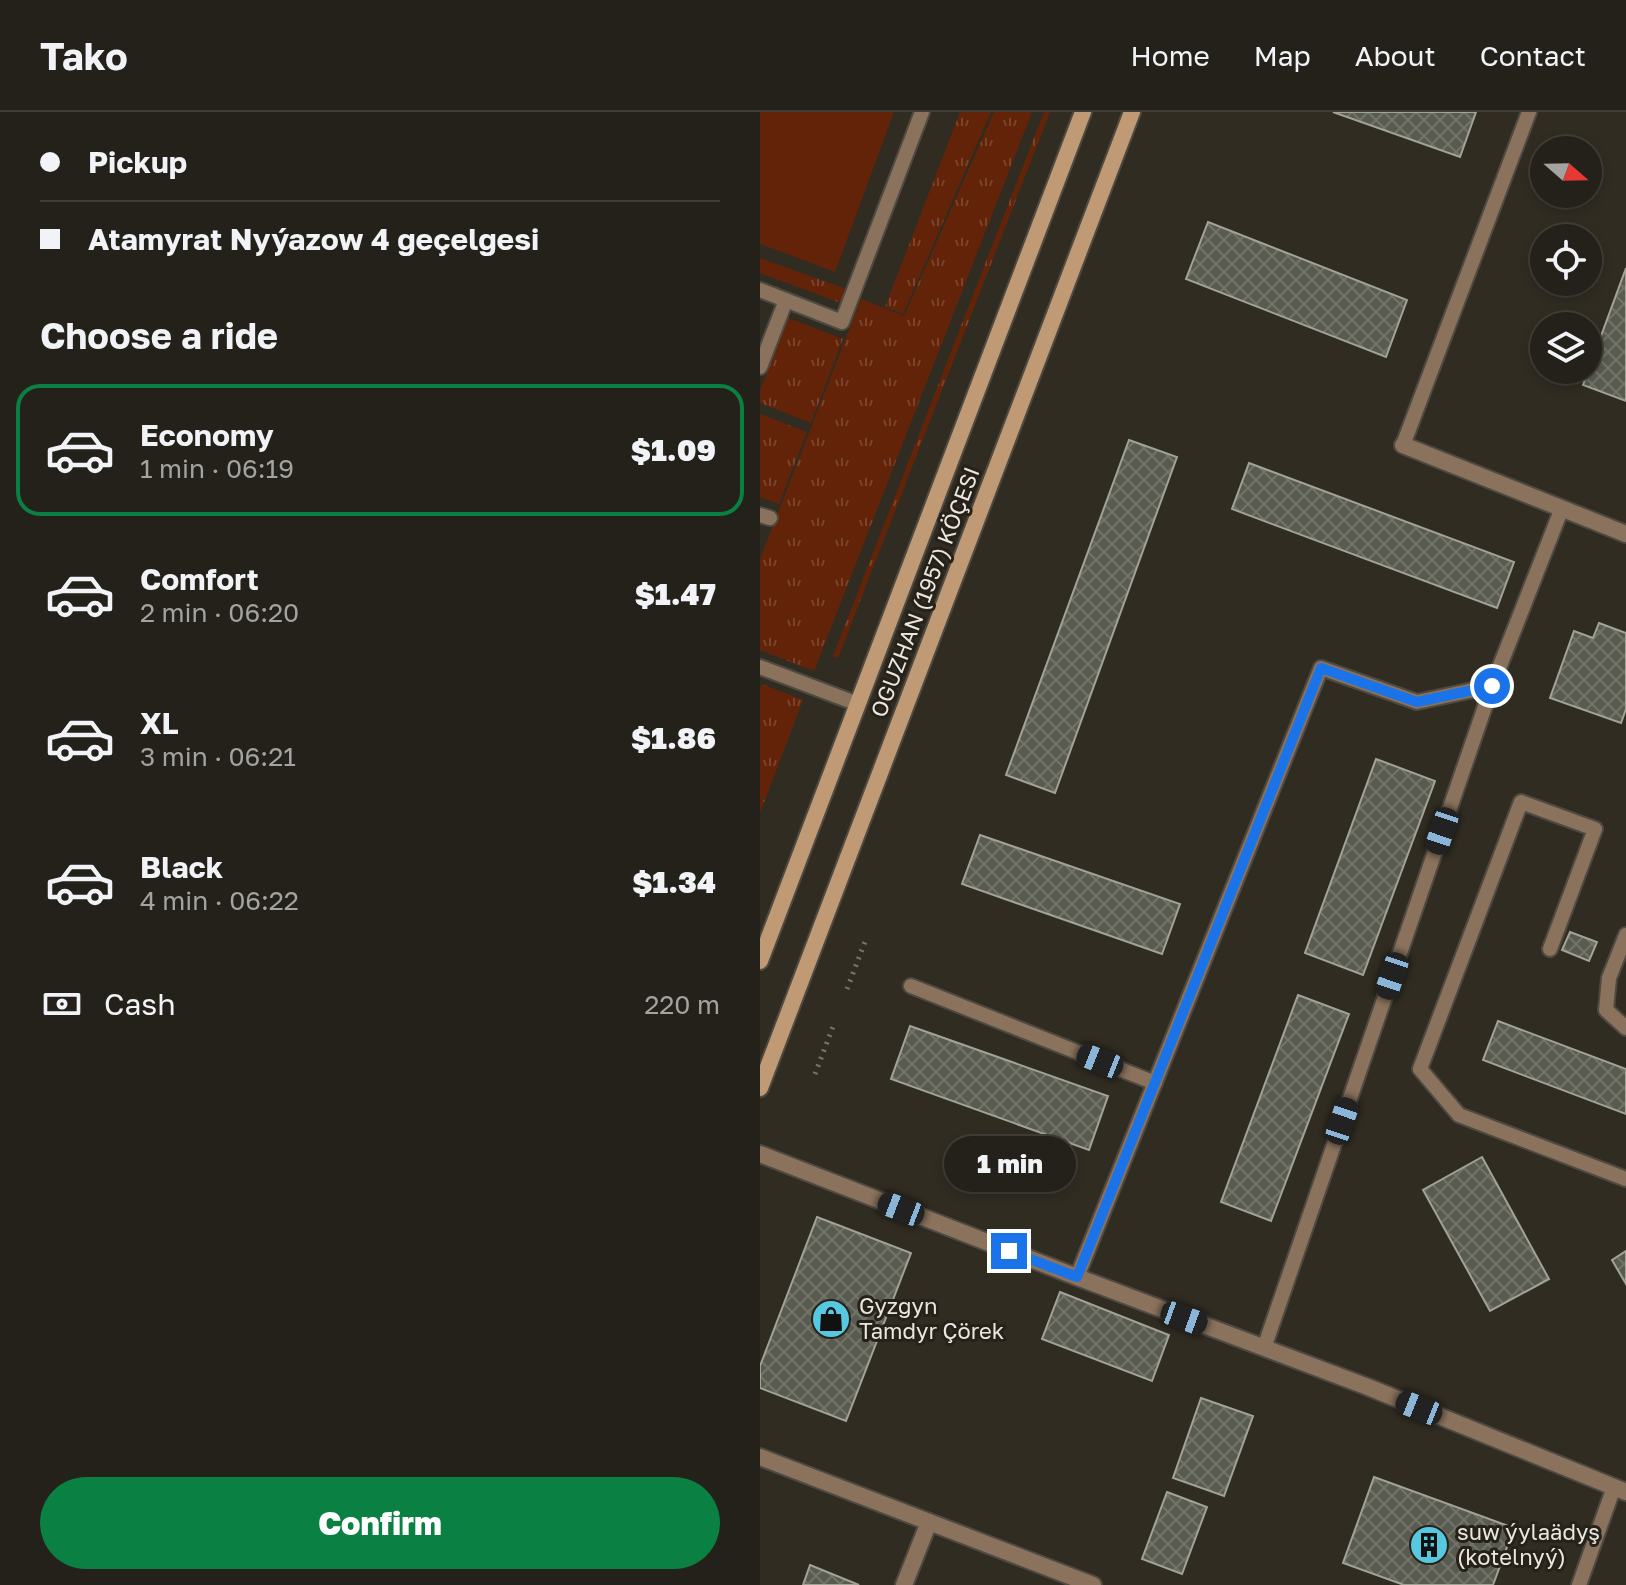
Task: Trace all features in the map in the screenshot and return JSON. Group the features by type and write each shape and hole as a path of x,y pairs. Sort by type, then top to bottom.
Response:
{"main road":[{"name":"OGUZHAN (1957) KÖÇESI","path":"760,961 1083,112"},
{"name":"OGUZHAN (1957) KÖÇESI","path":"760,1088 1132,112"}],"street":[{"path":"1403,445 1626,534"},
{"path":"760,1154 1368,1387 1620,1490"},
{"path":"760,1457 1093,1585"},
{"path":"904,1585 929,1522"}],"lane":[{"path":"760,290 842,322 922,112"},
{"path":"1403,445 1529,112"},
{"path":"760,367 786,300"},
{"path":"1264,1348 1492,686 1562,508"},
{"path":"1077,1277 1321,668 1417,702 1492,686"},
{"path":"760,669 858,704"},
{"path":"1550,949 1595,829 1521,802 1420,1069 1459,1115 1626,1179"},
{"path":"1626,935 1609,978 1606,1010 1626,1028"},
{"path":"911,986 1155,1083"},
{"path":"1579,1585 1620,1490"}],"path":[{"path":"847,989 866,939"},
{"path":"815,1074 834,1024"}],"green space":[{"path":"760,112 894,112 835,272 760,244"},
{"path":"960,112 991,112 903,314 885,307"},
{"path":"994,112 1032,112 814,671 760,650 760,559 861,299 904,316"},
{"path":"1044,112 1050,112 838,658 833,656"},
{"path":"760,258 846,289 841,303 760,273"},
{"path":"788,318 843,339 811,423 760,403 760,391"},
{"path":"760,414 807,432 779,504 760,497"},
{"path":"762,684 803,700 760,813 760,688"}],"building":[{"path":"1333,112 1476,112 1460,157"},
{"path":"1208,222 1407,300 1386,357 1186,279"},
{"path":"1626,268 1626,401 1583,385 1602,384 1602,333"},
{"path":"1129,440 1177,457 1055,793 1006,775"},
{"path":"1249,463 1514,562 1497,608 1232,509"},
{"path":"1599,623 1626,633 1626,709 1621,723 1550,698 1574,631 1593,638"},
{"path":"1376,759 1435,781 1363,975 1305,953"},
{"path":"980,835 1180,904 1162,954 962,884"},
{"path":"1570,932 1597,942 1589,961 1562,950"},
{"path":"1298,995 1349,1014 1271,1221 1221,1202"},
{"path":"1498,1021 1626,1069 1626,1114 1483,1060"},
{"path":"910,1026 1108,1096 1089,1150 891,1079"},
{"path":"1482,1157 1549,1279 1490,1311 1423,1190"},
{"path":"817,1217 911,1253 846,1421 760,1388 760,1366"},
{"path":"1626,1251 1626,1284 1612,1260"},
{"path":"1060,1292 1169,1335 1152,1381 1042,1339"},
{"path":"1201,1398 1253,1416 1224,1496 1173,1478"},
{"name":"suw ýylaädyş (kotelnyý)","path":"1374,1477 1514,1528 1493,1585 1404,1585 1343,1563"},
{"path":"1167,1492 1207,1507 1182,1574 1142,1559"},
{"path":"810,1565 859,1585 803,1585"}],"place":[{"name":"Gyzgyn Tamdyr Çörek","path":"831,1319"},
{"name":"suw ýylaädyş (kotelnyý)","path":"1429,1545"}],"route":[{"path":"1009,1251 1077,1277 1321,668 1417,702 1492,686"}]}
